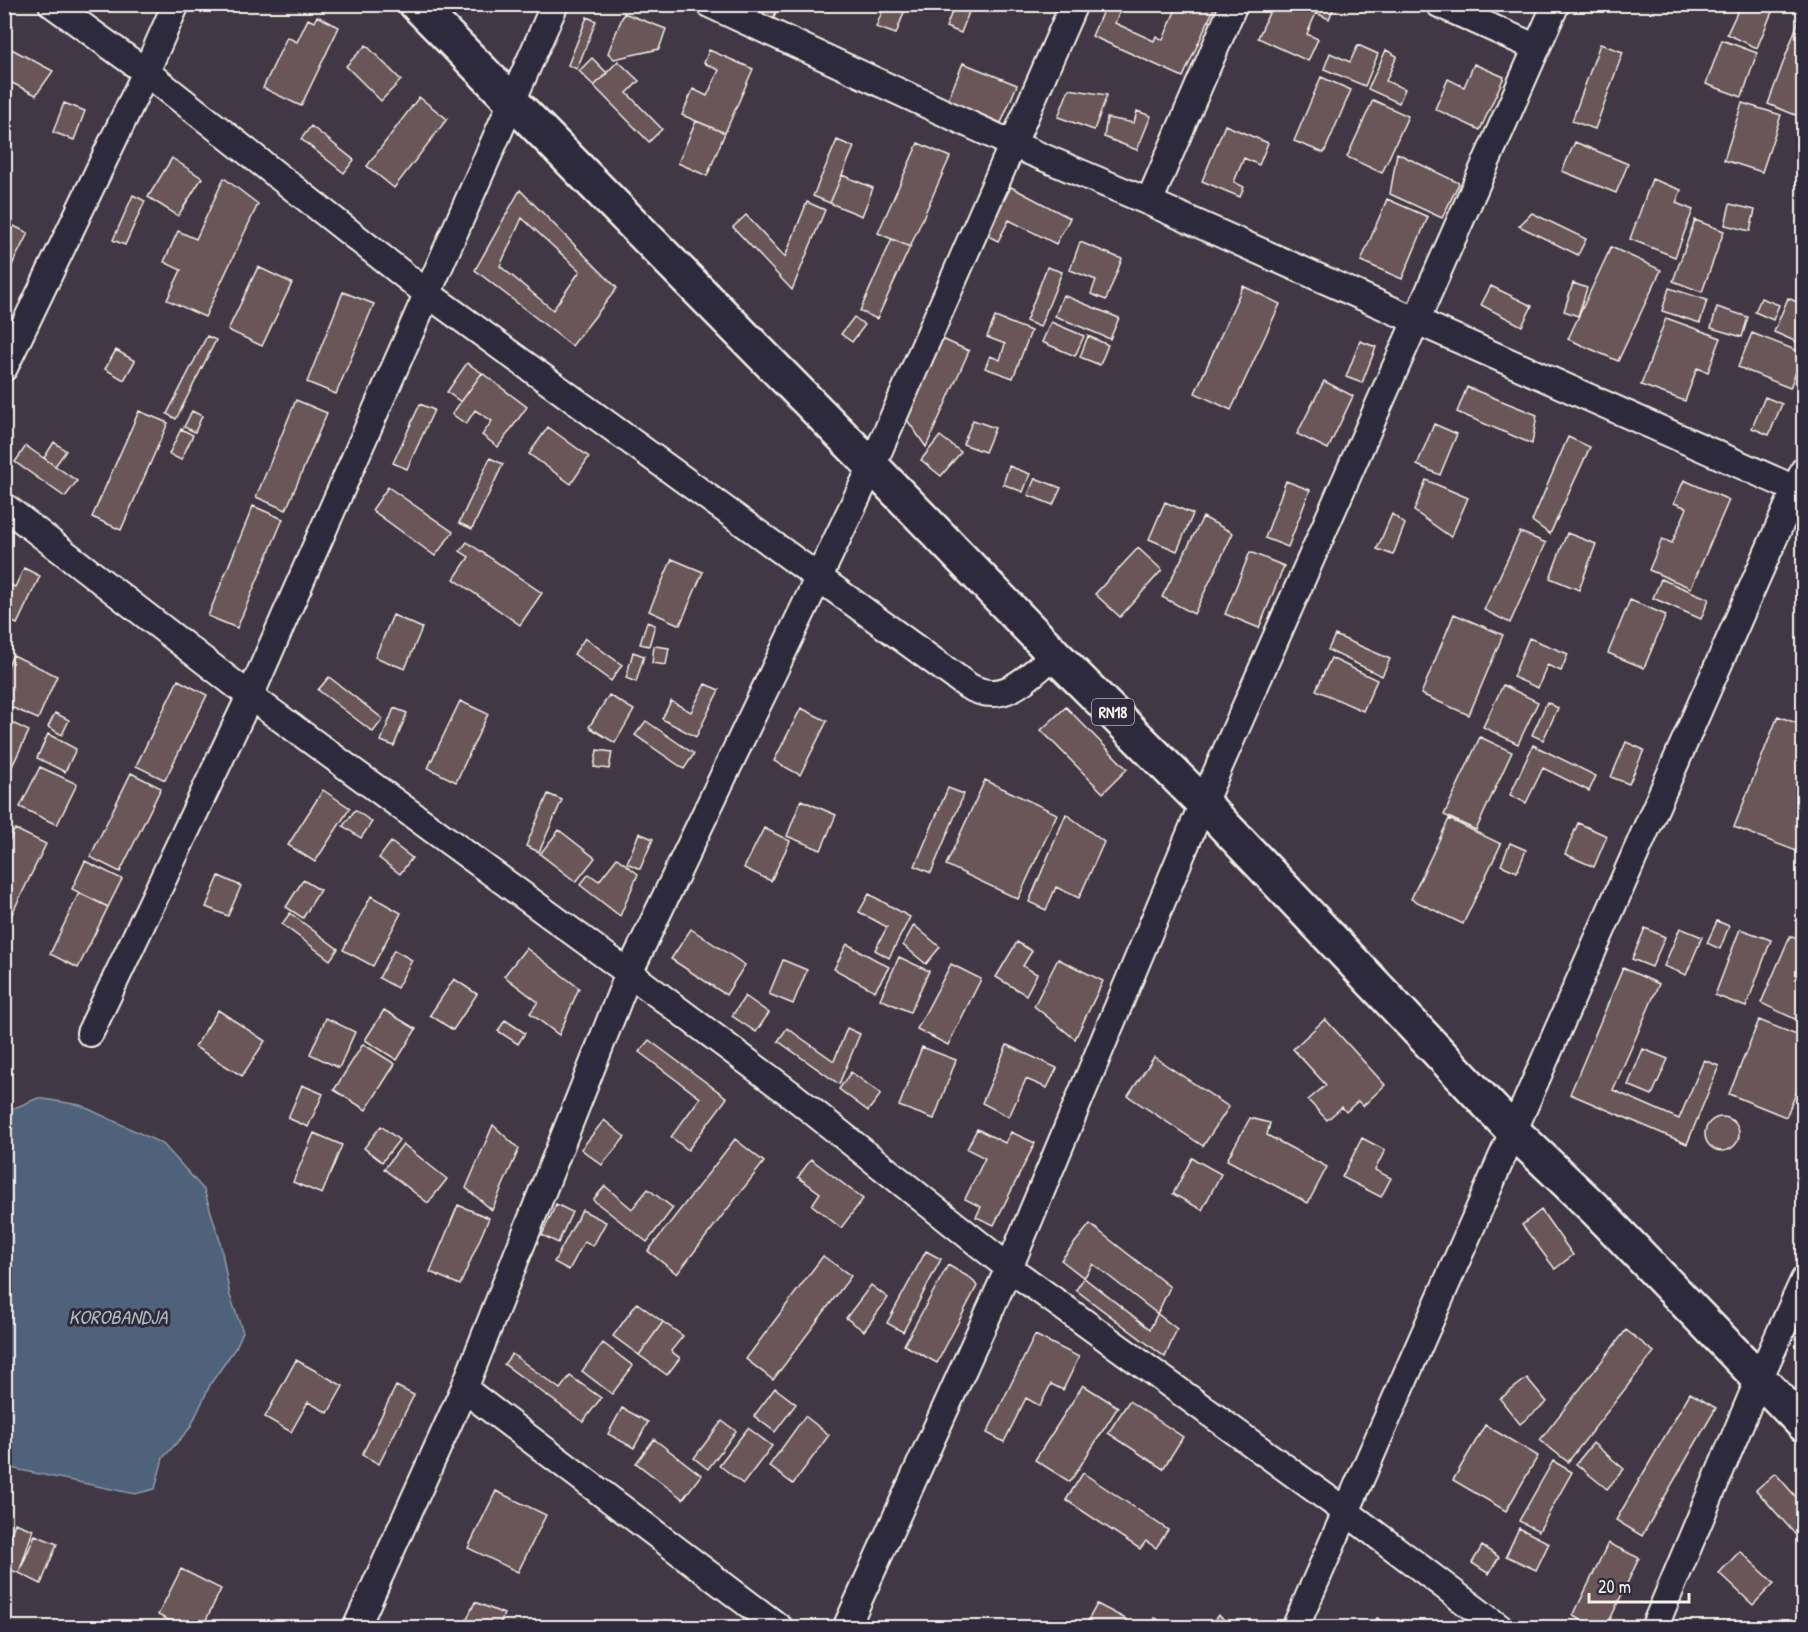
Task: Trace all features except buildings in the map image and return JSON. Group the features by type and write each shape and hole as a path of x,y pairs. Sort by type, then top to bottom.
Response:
{"main road":[{"name":"RN18","path":"417,4 872,466 1054,655 1203,802 1513,1131 1597,1211 1803,1425"}],"street":[{"path":"52,4 146,72 428,294 978,692 993,695 1009,691 1054,655"},
{"path":"4,368 146,72 176,4"},
{"path":"90,1033 250,696 555,4"},
{"path":"709,4 1012,144 1149,202 1416,322 1801,484 1295,1628"},
{"path":"356,1628 464,1389 629,973 872,466 1074,4"},
{"path":"1149,202 1234,4"},
{"path":"1439,4 1537,48"},
{"path":"846,1628 1009,1268 1203,802 1556,4"},
{"path":"4,506 250,696 792,1095 1009,1268 1346,1511 1500,1628"},
{"path":"1654,1628 1803,1280"},
{"path":"464,1389 780,1628"}],"water":[{"name":"KOROBANDJA","path":"38,1098 80,1105 163,1144 204,1190 220,1241 230,1296 243,1332 236,1347 211,1383 190,1428 163,1458 155,1489 135,1494 5,1467 5,1112"}]}
